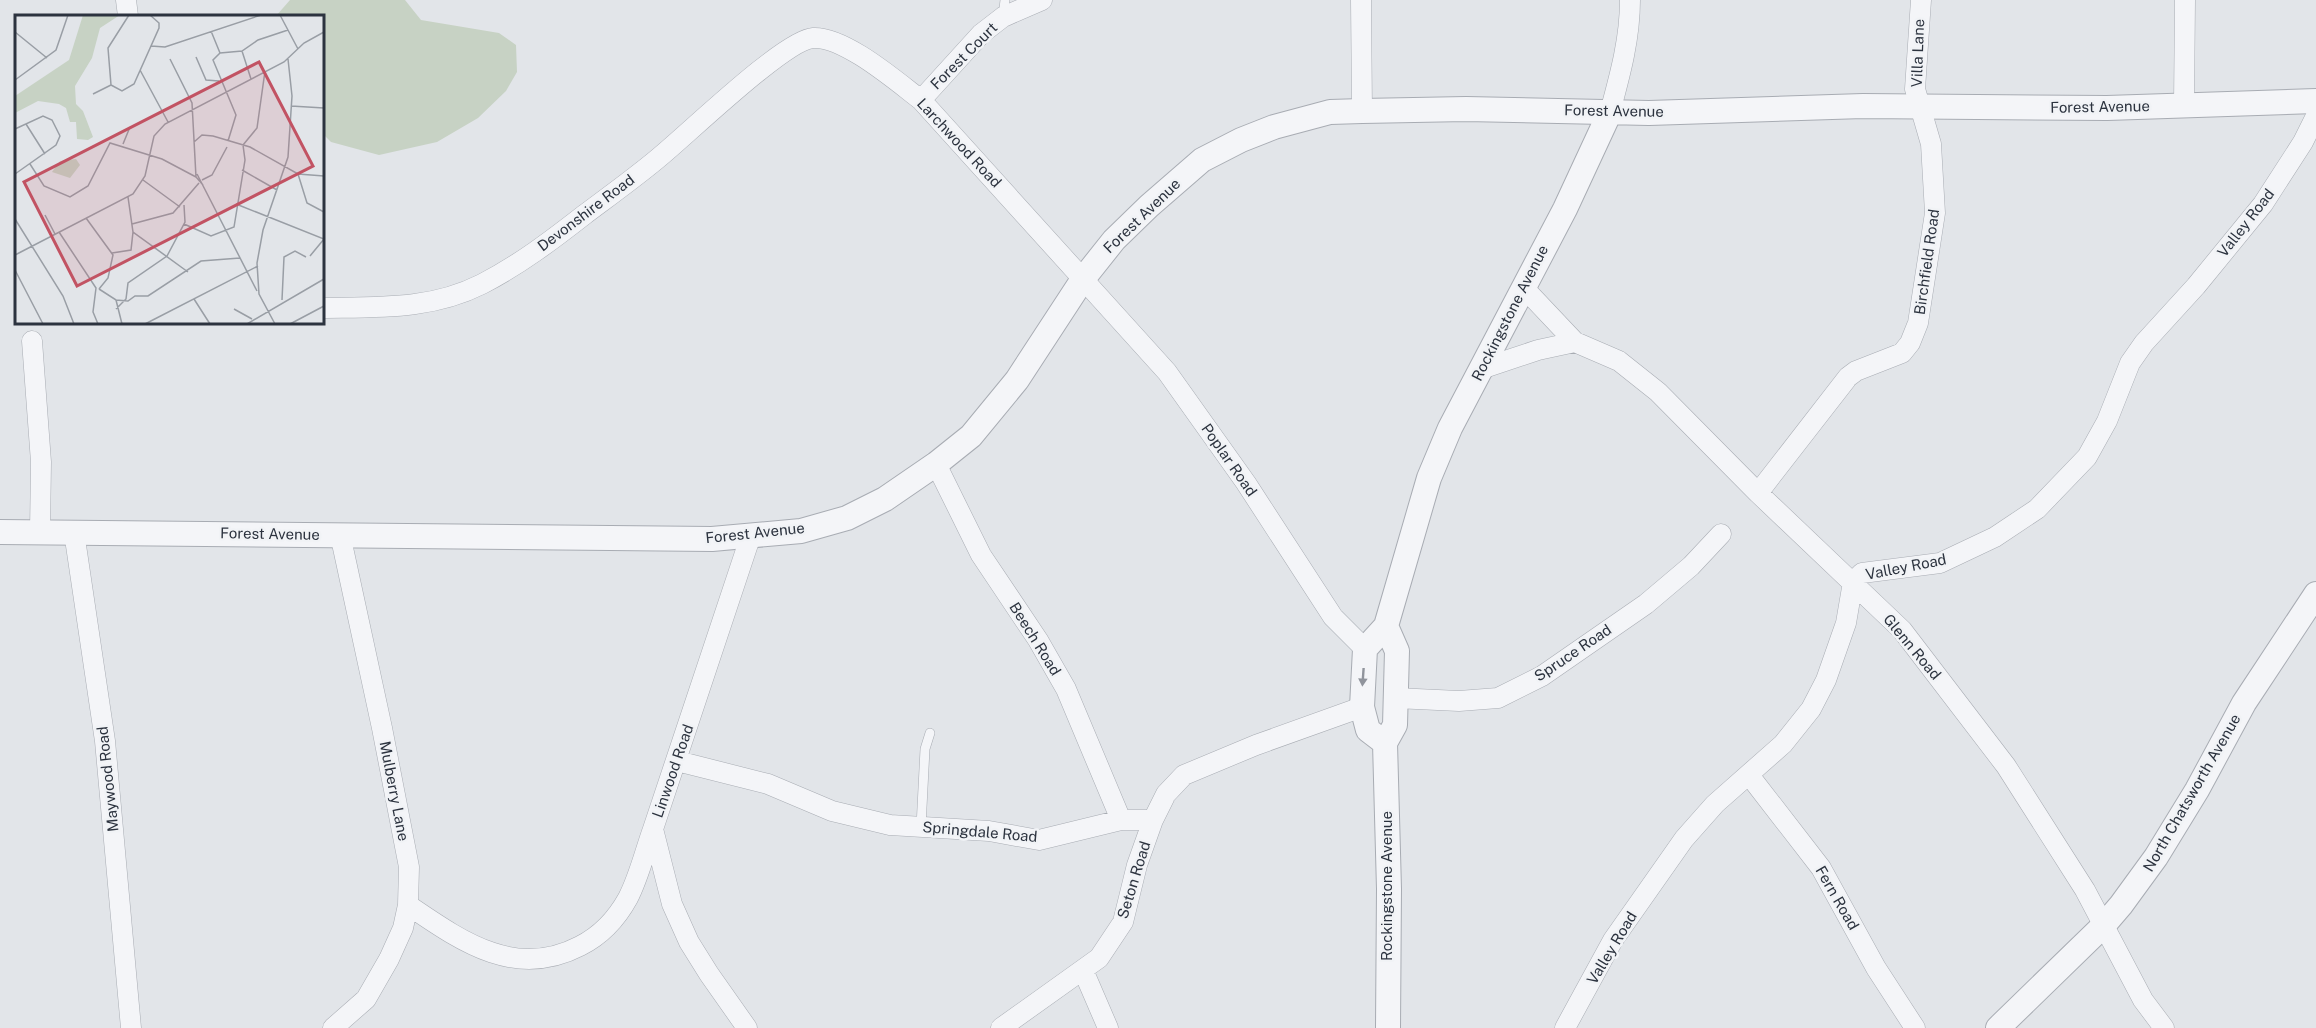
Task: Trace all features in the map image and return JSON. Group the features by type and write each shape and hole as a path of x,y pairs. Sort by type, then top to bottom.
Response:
{"street":[{"path":"126,0 128,15"},
{"name":"Forest Court","path":"921,100 1004,8 1042,0"},
{"path":"1361,0 1362,111"},
{"name":"Rockingstone Avenue","path":"1365,650 1386,627 1429,478 1450,429 1564,209 1610,112 1625,57 1630,0"},
{"name":"Villa Lane","path":"1920,106 1915,89 1921,0"},
{"path":"2184,105 2186,0"},
{"name":"Larchwood Road","path":"813,38 830,39 875,65 921,100 1083,279"},
{"name":"Devonshire Road","path":"324,308 418,305 446,298 482,284 543,246 657,160 777,56 804,39 813,38"},
{"name":"Forest Avenue","path":"0,532 712,539 801,531 847,518 885,500 971,436 1017,380 1083,279 1114,240 1202,160 1274,127 1330,112 1466,109 1649,113 1863,106 2107,108 2316,101"},
{"name":"Birchfield Road","path":"1758,493 1848,377 1856,371 1902,353 1910,343 1918,323 1935,213 1931,144 1920,106"},
{"name":"Valley Road","path":"1570,1026 1613,940 1684,839 1715,804 1782,744 1811,709 1826,680 1846,623 1853,582 1862,573 1940,563 1995,537 2037,509 2087,457 2107,421 2130,363 2144,343 2196,286 2263,204 2303,142 2316,116"},
{"name":"Poplar Road","path":"1083,279 1167,372 1246,483 1333,617 1365,650"},
{"name":"Glenn Road","path":"1523,287 1575,342 1619,361 1658,392 1758,493 1902,630 2006,766 2085,890 2143,1000 2164,1028"},
{"path":"32,341 41,462 40,532"},
{"path":"1481,369 1538,350 1575,342"},
{"name":"Beech Road","path":"936,464 981,555 1038,640 1066,689 1121,820"},
{"name":"Maywood Road","path":"74,532 105,741 131,1028"},
{"name":"Mulberry Lane","path":"333,1028 366,999 389,959 403,928 408,905 409,867 340,534"},
{"name":"Spruce Road","path":"1395,698 1460,701 1498,698 1507,694 1542,676 1646,604 1691,566 1721,534"},
{"name":"Linwood Road","path":"747,1028 689,942 672,904 653,829 751,535"},
{"name":"North Chatsworth Avenue","path":"1998,1028 2103,926 2156,858 2197,790 2244,703 2316,594"},
{"name":"Rockingstone Avenue","path":"1386,627 1397,651 1395,725 1385,743 1389,889 1388,1028"},
{"path":"1365,650 1362,707 1368,730 1385,743"},
{"path":"1153,820 1166,794 1184,775 1256,745 1362,707"},
{"name":"Springdale Road","path":"677,761 768,784 832,811 890,825 989,831 1039,840 1121,820 1153,820"},
{"name":"Fern Road","path":"1749,775 1821,868 1876,968 1915,1028"},
{"name":"Seton Road","path":"1001,1028 1099,958 1123,922 1137,865 1153,820"},
{"path":"408,905 454,936 503,957 528,960 563,955 588,942 608,926 628,898 653,829"},
{"path":"1083,970 1108,1028"}],"lane":[{"path":"921,827 925,749 930,733"}],"green space":[{"path":"290,0 405,0 421,20 499,33 516,45 517,72 506,91 478,118 437,142 379,155 331,142 324,135 324,15 277,15"}]}
